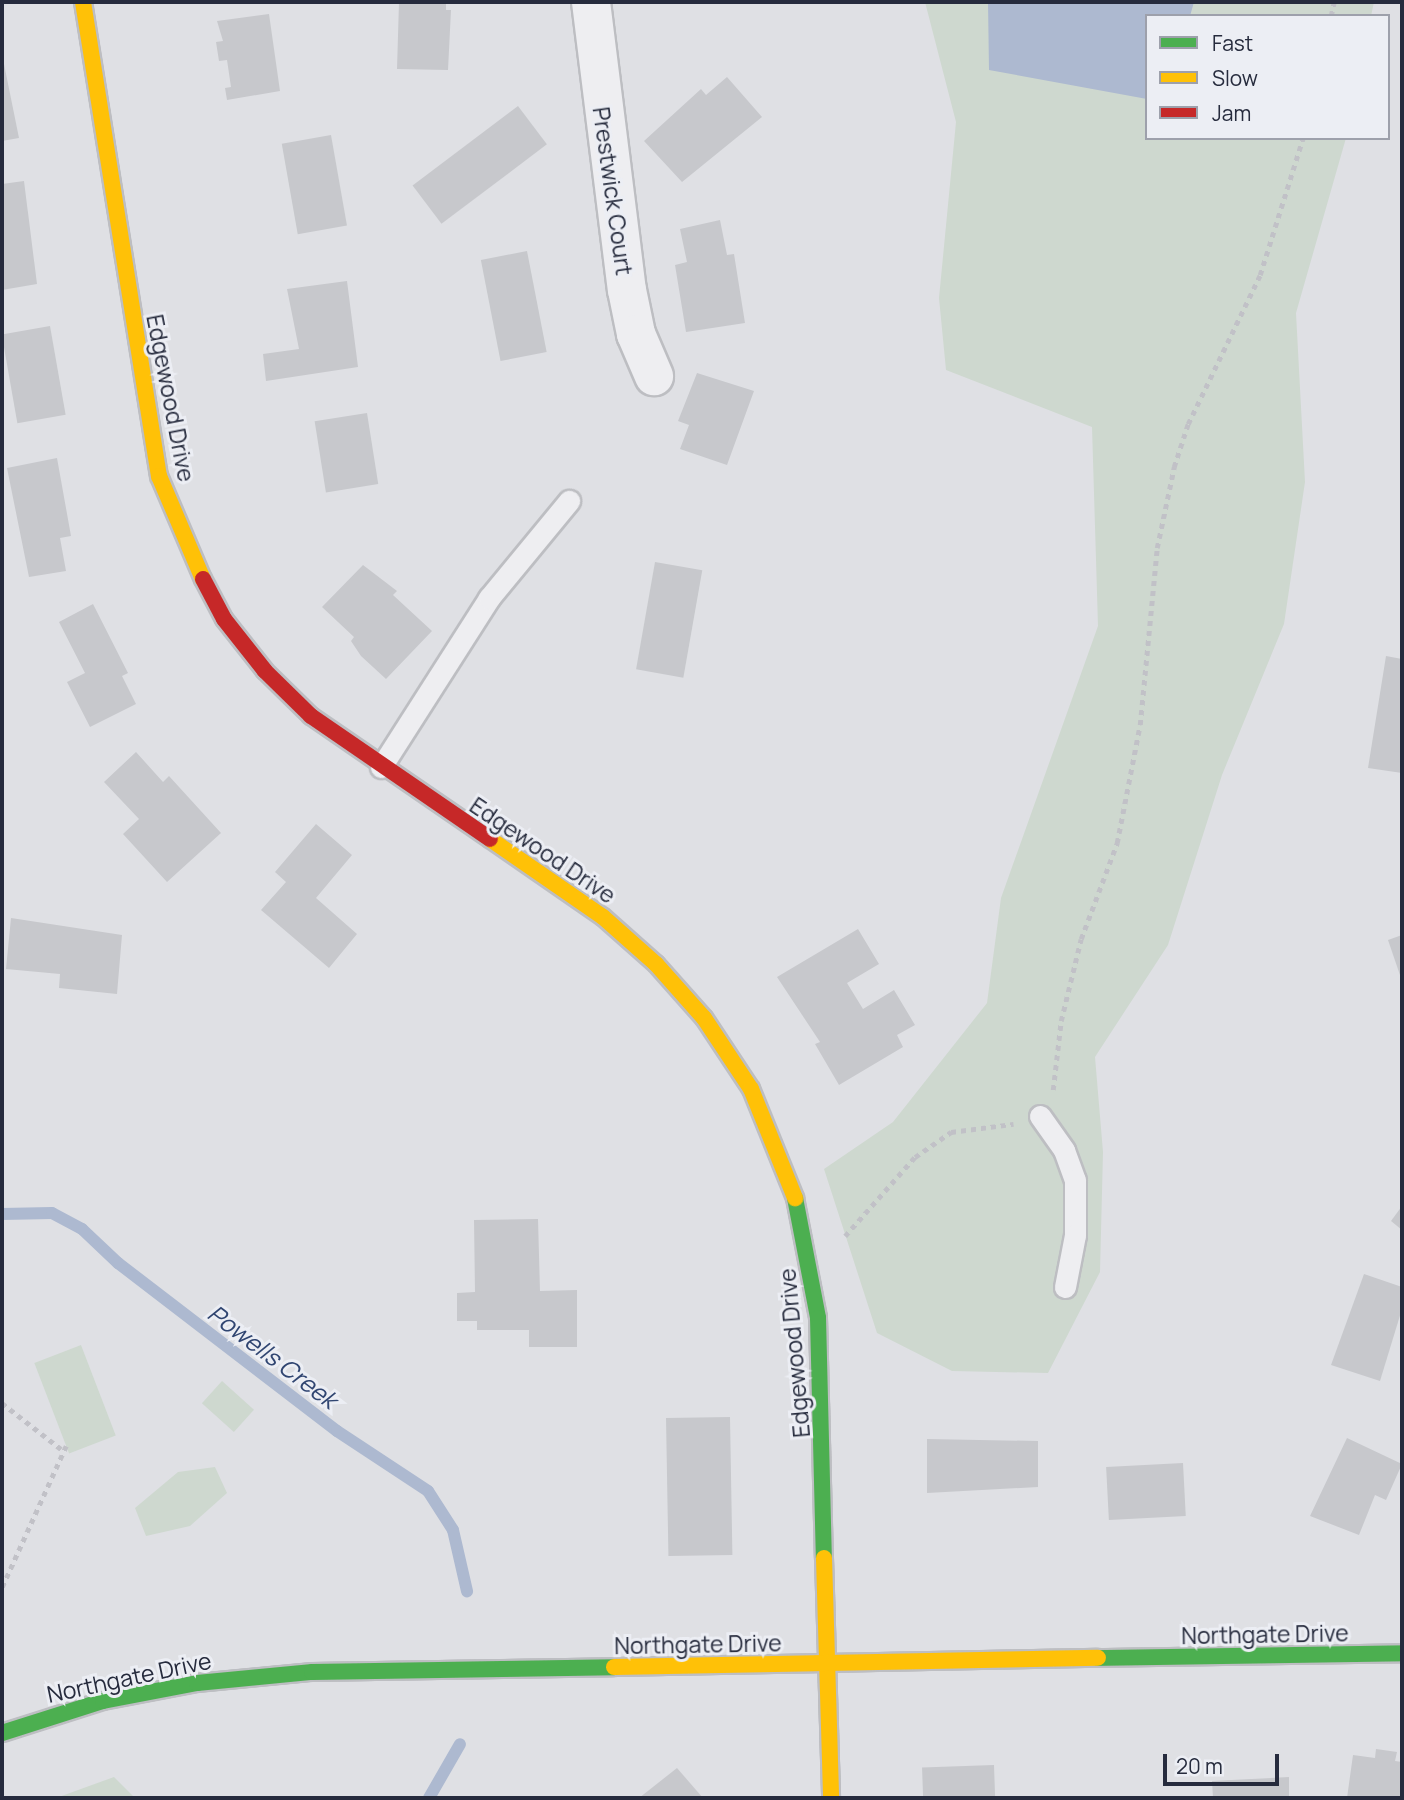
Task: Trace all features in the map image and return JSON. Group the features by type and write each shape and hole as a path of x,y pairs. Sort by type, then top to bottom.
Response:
{"street":[{"name":"Edgewood Drive","path":"83,2 159,476 181,538 224,619 265,671 311,716 381,767 603,917 656,964 704,1018 751,1090 781,1155 808,1257 824,1415 831,1798"},
{"name":"Prestwick Court","path":"591,2 627,289 636,334 654,376"},
{"name":"Northgate Drive","path":"2,1733 103,1701 274,1674 829,1666 1402,1653"}],"lane":[{"path":"381,767 489,598 569,501"},
{"path":"1040,1116 1064,1150 1075,1180 1075,1235 1065,1287"}],"path":[{"path":"808,1257 842,1240 915,1157 951,1132 1040,1116 1057,1082 1061,1021 1081,939 1117,843 1140,725 1157,548 1174,467 1188,424 1260,275 1302,140"},
{"path":"2,1403 64,1448 2,1587"}],"shaded area":[{"path":"925,2 1374,2 1371,14 1145,14 1145,140 1345,140 1296,313 1305,482 1284,624 1222,775 1168,945 1095,1057 1103,1152 1100,1272 1048,1373 952,1371 877,1333 824,1169 893,1122 987,1003 1001,898 1098,626 1092,427 946,370 939,298 956,122"},
{"path":"81,1345 116,1436 69,1453 34,1363"},
{"path":"222,1381 254,1410 234,1432 202,1403"},
{"path":"215,1467 227,1493 190,1526 146,1536 135,1508 178,1472"},
{"path":"114,1777 135,1798 56,1798"}],"water":[{"path":"988,2 1194,2 1191,14 1145,14 1145,99 989,70"}],"building":[{"path":"399,2 446,2 446,10 451,10 448,70 397,69"},
{"path":"269,14 280,91 227,100 225,88 231,87 227,60 219,61 216,42 223,41 217,21"},
{"path":"2,54 19,138 2,141"},
{"path":"727,77 762,117 682,182 644,141 701,89 706,95"},
{"path":"518,106 547,144 441,224 413,185"},
{"path":"331,135 347,226 298,234 282,144"},
{"path":"24,181 37,284 2,290 2,184"},
{"path":"720,220 727,255 734,254 745,323 686,332 675,265 687,262 680,229"},
{"path":"527,251 547,352 501,361 481,260"},
{"path":"347,281 358,367 266,381 263,354 299,349 287,289"},
{"path":"50,326 66,415 17,423 2,334"},
{"path":"697,373 754,391 727,465 680,449 689,425 678,421"},
{"path":"367,413 378,484 326,492 315,421"},
{"path":"57,458 71,536 60,538 66,571 29,577 7,468"},
{"path":"655,562 702,570 683,678 636,669"},
{"path":"363,565 397,591 393,595 432,631 386,679 361,656 351,641 354,637 322,607"},
{"path":"93,604 128,673 122,676 136,704 90,727 67,682 85,673 59,622"},
{"path":"1386,656 1402,659 1402,773 1368,768"},
{"path":"136,752 163,782 169,776 221,833 167,882 123,834 139,819 104,782"},
{"path":"316,824 352,855 316,898 357,934 329,968 261,910 286,882 275,872"},
{"path":"11,918 122,935 117,994 59,988 60,974 6,969"},
{"path":"858,929 879,964 847,983 863,1009 894,990 915,1025 897,1035 903,1047 839,1085 815,1044 820,1042 777,977"},
{"path":"1402,935 1402,981 1388,940"},
{"path":"1402,1206 1402,1230 1391,1221"},
{"path":"538,1219 540,1291 577,1290 577,1347 529,1347 529,1330 477,1330 477,1321 457,1321 457,1293 475,1292 474,1220"},
{"path":"1364,1274 1402,1287 1402,1309 1380,1381 1331,1365"},
{"path":"730,1417 732,1555 668,1556 666,1418"},
{"path":"1347,1438 1402,1464 1386,1500 1375,1495 1359,1535 1310,1516"},
{"path":"927,1439 1038,1441 1038,1487 927,1493"},
{"path":"1183,1463 1186,1516 1109,1520 1106,1467"},
{"path":"1376,1749 1397,1752 1395,1761 1402,1762 1402,1798 1347,1798 1353,1755 1375,1758"},
{"path":"994,1765 995,1798 923,1798 922,1768"},
{"path":"677,1768 703,1798 639,1798"},
{"path":"1289,1777 1289,1798 1213,1798 1212,1781"}],"waterway":[{"name":"Powells Creek","path":"2,1214 52,1213 82,1229 118,1263 337,1431 428,1491 453,1530 467,1591"},
{"name":"Powells Creek","path":"429,1798 460,1744"}],"traffic: fast":[{"path":"795,1198 818,1318 824,1558"},
{"path":"1098,1658 1402,1653"},
{"path":"2,1733 103,1701 197,1683 312,1672 614,1667"}],"traffic: slow":[{"path":"83,2 159,476 203,579"},
{"path":"490,839 603,917 656,964 704,1018 751,1089 795,1198"},
{"path":"824,1558 831,1798"},
{"path":"614,1667 1098,1658"}],"traffic: jam":[{"path":"203,579 224,619 265,671 311,716 490,839"}]}
